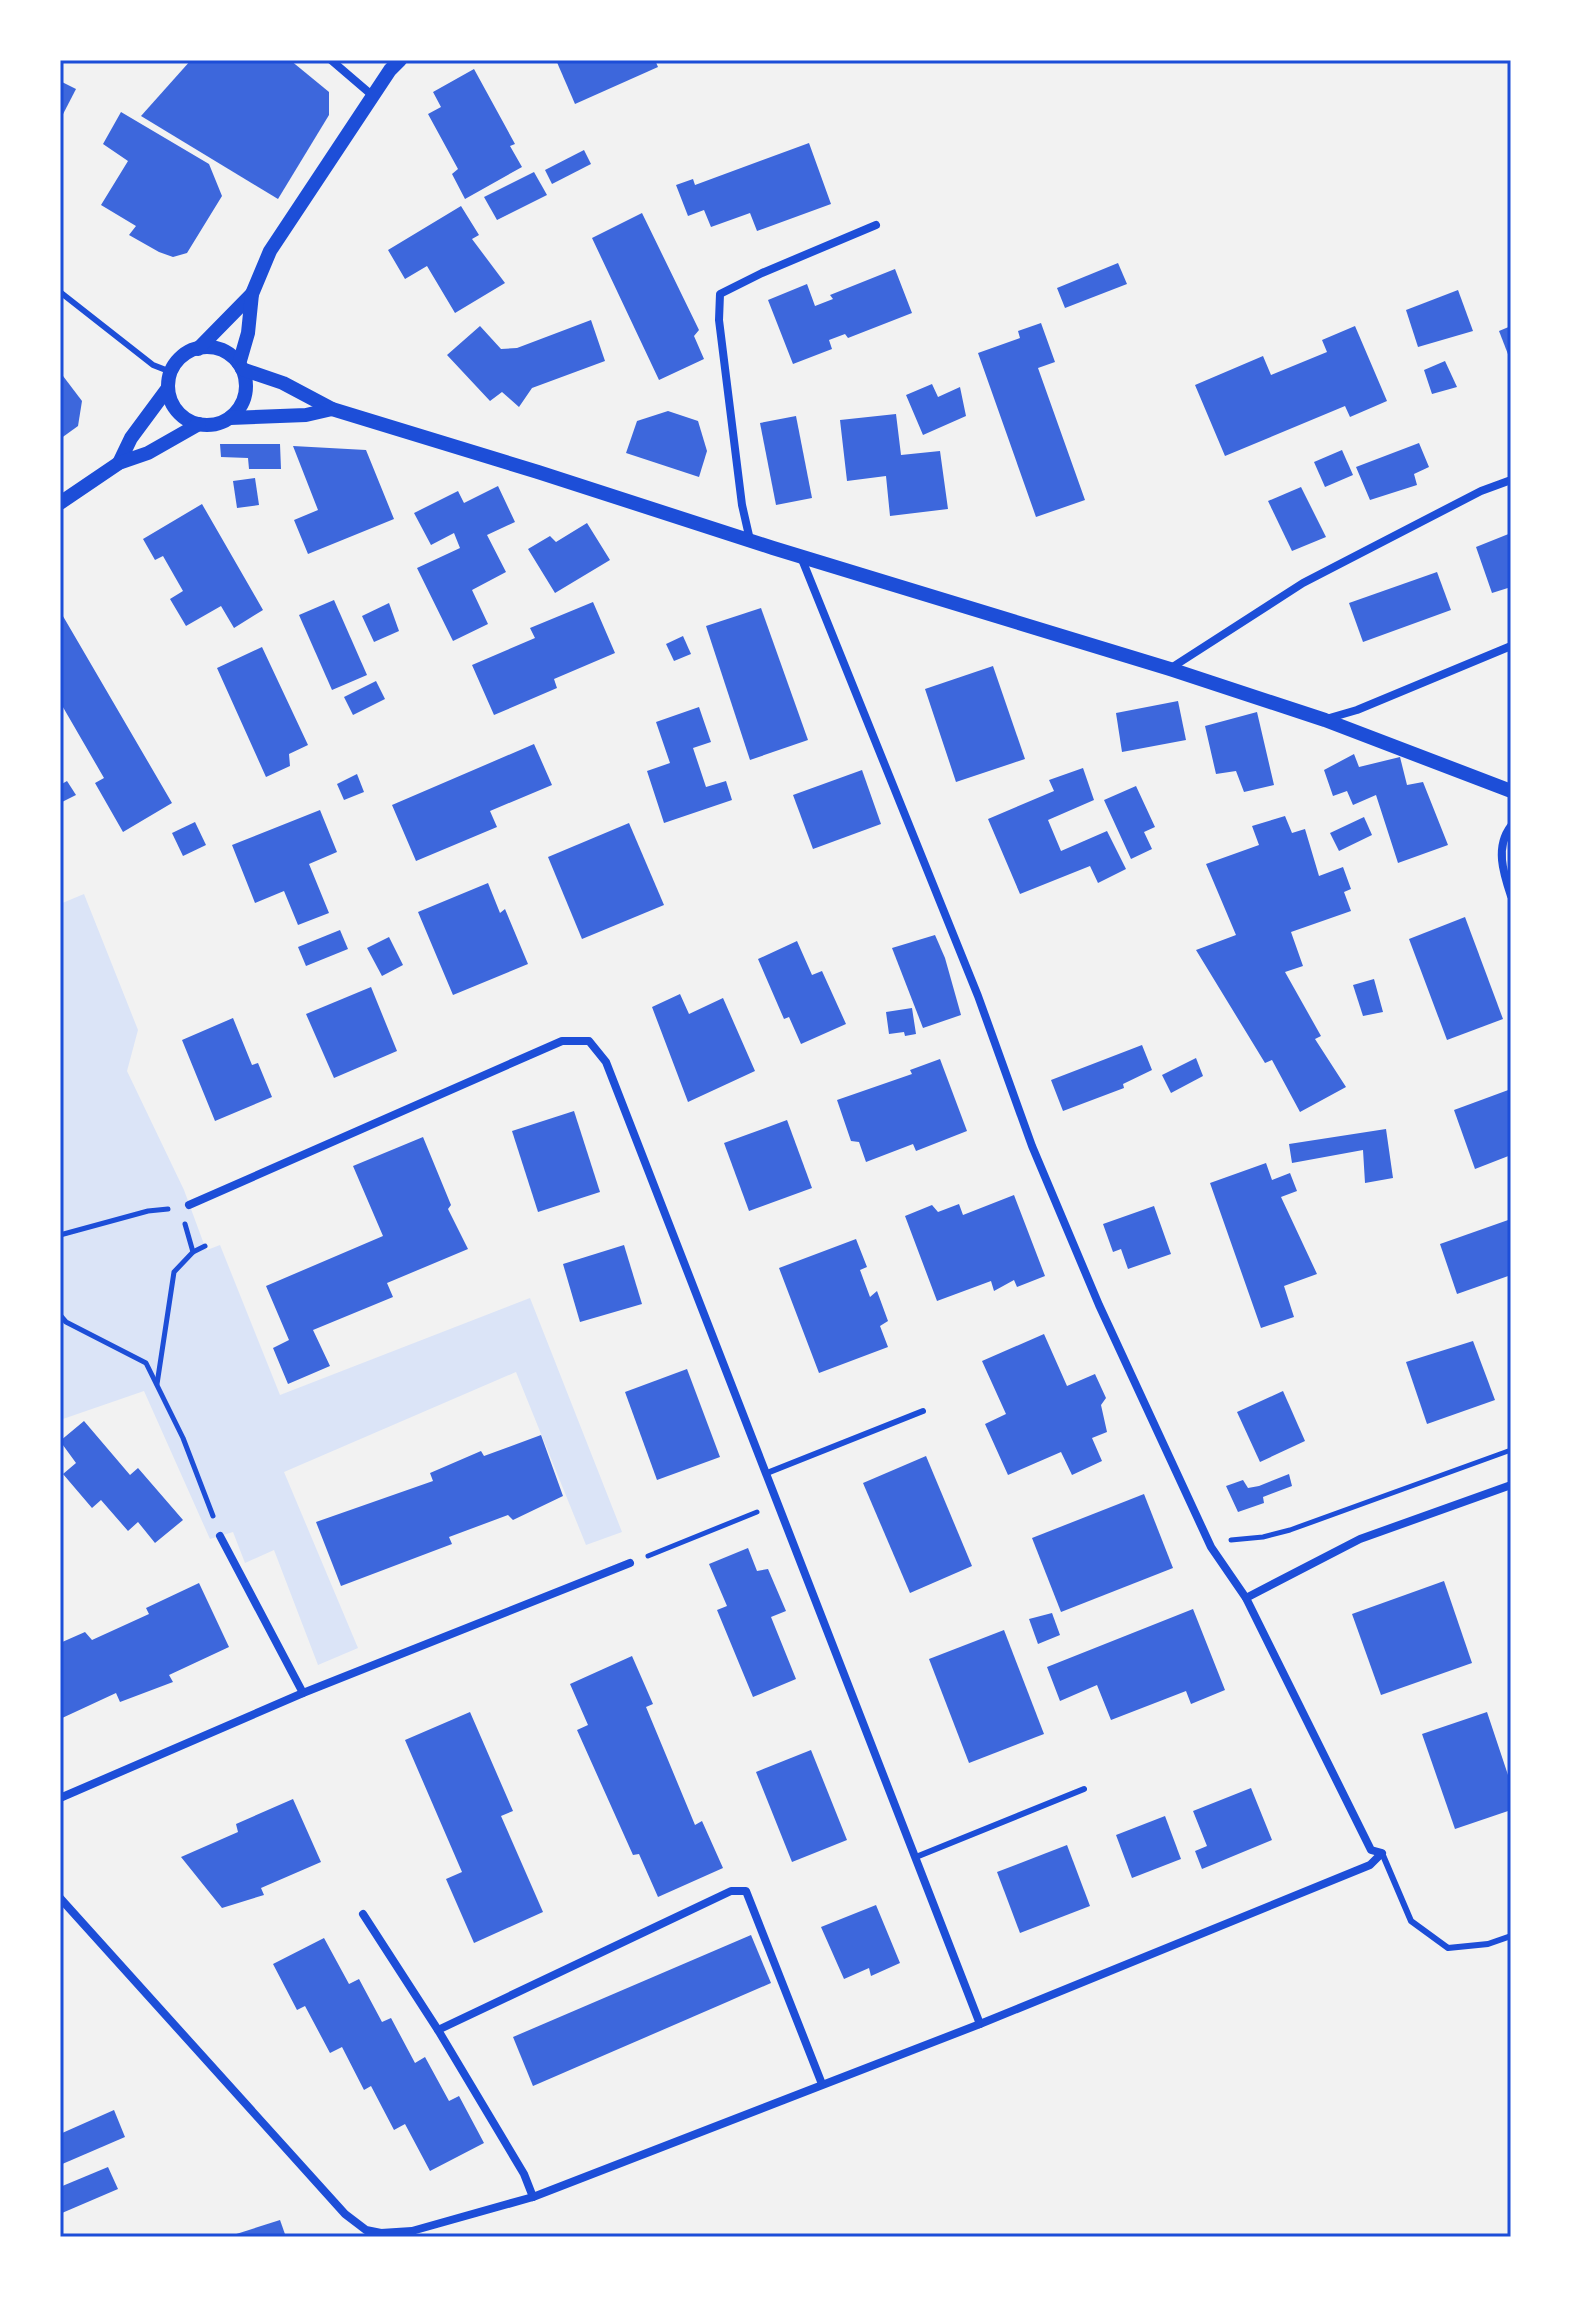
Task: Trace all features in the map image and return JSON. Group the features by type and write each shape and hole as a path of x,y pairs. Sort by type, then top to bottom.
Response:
{"street":[{"path":"331,60 374,97"},
{"path":"241,367 252,294 270,251 395,63"},
{"path":"750,540 742,505 719,320 720,294 876,225"},
{"path":"119,463 131,438 168,388 171,372 181,357 198,349 252,294"},
{"path":"168,388 174,407 182,417 199,424 219,424 239,410 247,387 241,367 232,355 220,349 198,349"},
{"path":"241,367 283,383 332,409 1170,669 1325,720 1511,791"},
{"path":"230,418 306,415 332,409"},
{"path":"60,503 119,463 148,453 199,424"},
{"path":"1170,669 1303,583 1481,491 1511,480"},
{"path":"60,1898 345,2214 366,2230 381,2233 412,2231 533,2197 980,2024 1370,1865 1382,1853 1371,1850 1246,1598 1211,1547 1099,1305 1032,1146 978,996 801,557"},
{"path":"1325,720 1357,710 1511,646"},
{"path":"1511,826 1502,837 1503,872 1511,896"},
{"path":"184,1206 562,1041 589,1041 606,1062 980,2024"},
{"path":"1246,1598 1360,1539 1511,1485"},
{"path":"220,1536 303,1693"},
{"path":"60,1798 303,1693 630,1563"},
{"path":"438,2030 731,1891 746,1891 822,2084"},
{"path":"363,1914 438,2030 524,2174 533,2197"}],"lane":[{"path":"60,292 153,365 171,372"},
{"path":"767,1473 923,1411"},
{"path":"916,1857 1084,1789"},
{"path":"1382,1853 1411,1921 1448,1948 1488,1944 1511,1936"}],"path":[{"path":"60,1235 148,1211 184,1206 193,1252"},
{"path":"157,1385 174,1272 193,1252 205,1246"},
{"path":"60,1315 66,1322 146,1363 183,1438 220,1536"},
{"path":"1229,1540 1263,1537 1290,1530 1511,1450"},
{"path":"630,1563 758,1512"}],"shaded area":[{"path":"84,894 138,1030 127,1071 184,1190 205,1247 207,1250 220,1245 280,1395 530,1298 622,1532 586,1545 516,1372 284,1472 358,1648 318,1665 274,1550 245,1563 233,1532 210,1539 144,1391 60,1420 60,904"}],"building":[{"path":"191,60 290,60 329,92 329,115 278,199 141,116"},
{"path":"556,60 655,60 658,67 575,104"},
{"path":"474,69 515,144 510,146 522,167 465,199 452,174 458,169 428,114 441,107 433,92"},
{"path":"60,81 76,89 60,120"},
{"path":"121,112 209,164 222,196 187,253 173,257 159,252 129,235 136,226 101,205 128,161 103,144"},
{"path":"809,143 831,204 757,231 750,213 711,227 704,210 688,216 676,185 693,179 695,185"},
{"path":"584,150 591,164 552,184 545,170"},
{"path":"534,172 547,195 497,220 484,197"},
{"path":"461,206 479,235 472,239 505,283 455,313 427,266 405,279 388,250"},
{"path":"642,213 699,330 694,336 704,359 659,380 592,238"},
{"path":"1118,263 1127,284 1065,308 1057,288"},
{"path":"895,269 912,313 848,338 845,334 829,340 832,349 793,364 768,300 807,284 815,306 833,299 830,295"},
{"path":"1458,290 1473,331 1418,347 1406,310"},
{"path":"591,320 605,361 532,388 519,407 502,392 490,401 447,355 480,326 501,349 517,348"},
{"path":"1041,323 1055,362 1038,368 1085,500 1036,517 978,353 1020,338 1018,331"},
{"path":"1355,326 1387,401 1350,417 1345,406 1225,456 1195,385 1263,356 1271,375 1327,352 1322,340"},
{"path":"1511,326 1511,362 1499,331"},
{"path":"1445,361 1457,387 1432,394 1424,370"},
{"path":"60,372 82,401 78,426 60,439"},
{"path":"932,384 938,397 960,387 966,416 923,435 906,395"},
{"path":"668,411 698,421 707,451 699,477 626,453 637,421"},
{"path":"896,414 901,455 940,451 948,509 890,516 886,476 847,481 840,420"},
{"path":"796,416 812,498 776,505 760,423"},
{"path":"1419,443 1429,467 1414,474 1417,485 1370,500 1356,467"},
{"path":"220,444 280,444 281,469 249,469 248,458 221,457"},
{"path":"293,446 366,450 394,519 308,554 294,520 318,510"},
{"path":"1342,450 1353,475 1325,487 1314,462"},
{"path":"255,478 259,505 237,508 233,481"},
{"path":"498,486 515,522 487,535 506,572 472,590 488,624 453,641 417,568 460,548 454,533 431,545 414,513 458,491 464,503"},
{"path":"1301,487 1326,537 1292,551 1268,501"},
{"path":"202,504 263,610 234,628 221,606 186,626 170,599 183,591 163,556 155,560 143,539"},
{"path":"587,523 610,560 555,593 528,549 550,536 556,542"},
{"path":"1511,533 1511,587 1492,593 1476,547"},
{"path":"1437,572 1451,610 1363,642 1349,603"},
{"path":"334,600 367,675 332,690 299,615"},
{"path":"593,602 615,653 554,679 557,688 494,715 472,665 535,638 530,628"},
{"path":"389,603 399,631 374,642 362,616"},
{"path":"761,608 808,740 750,760 706,626"},
{"path":"60,611 172,803 123,832 95,783 104,778 60,702"},
{"path":"683,636 691,654 674,661 666,644"},
{"path":"262,647 308,745 289,754 290,766 266,777 217,668"},
{"path":"993,666 1025,759 956,782 925,689"},
{"path":"376,681 385,699 353,715 344,697"},
{"path":"1178,701 1186,740 1122,752 1116,713"},
{"path":"699,707 711,742 693,748 706,787 726,781 732,800 664,823 647,771 670,763 656,722"},
{"path":"1257,712 1274,785 1244,792 1236,771 1216,774 1205,726"},
{"path":"534,744 552,785 490,811 497,827 416,861 392,805"},
{"path":"1354,754 1359,767 1400,757 1407,785 1423,782 1448,845 1398,863 1376,795 1353,805 1347,791 1333,796 1324,770"},
{"path":"1083,768 1094,800 1048,820 1061,851 1107,831 1126,869 1098,883 1090,866 1020,894 988,819 1054,791 1049,780"},
{"path":"862,770 881,824 813,849 793,795"},
{"path":"357,774 364,792 344,800 337,784"},
{"path":"67,781 76,795 60,803 60,785"},
{"path":"1136,786 1155,827 1144,832 1152,849 1131,859 1104,800"},
{"path":"320,810 337,852 309,864 329,913 298,925 284,891 255,903 232,845"},
{"path":"1285,816 1292,833 1305,829 1319,876 1343,867 1351,889 1344,892 1351,911 1291,932 1303,966 1285,972 1321,1036 1315,1039 1346,1087 1300,1112 1272,1060 1265,1063 1196,950 1236,935 1206,864 1259,845 1252,826"},
{"path":"1364,817 1372,835 1339,851 1330,833"},
{"path":"195,822 206,845 183,856 172,833"},
{"path":"629,823 664,905 582,939 548,857"},
{"path":"488,883 500,913 505,909 528,964 453,995 418,912"},
{"path":"1465,917 1503,1019 1447,1040 1409,939"},
{"path":"340,930 348,949 306,966 298,947"},
{"path":"935,935 945,958 961,1015 923,1028 892,948"},
{"path":"389,937 403,965 382,976 367,948"},
{"path":"797,941 812,975 822,971 846,1024 801,1044 789,1017 784,1019 758,959"},
{"path":"1374,979 1383,1012 1363,1016 1353,985"},
{"path":"371,987 397,1051 334,1078 306,1014"},
{"path":"680,994 689,1014 723,998 755,1071 688,1102 652,1007"},
{"path":"912,1008 916,1034 889,1034 886,1012"},
{"path":"233,1018 252,1065 258,1063 272,1097 215,1121 182,1040"},
{"path":"1142,1045 1152,1070 1123,1084 1124,1088 1063,1111 1051,1080"},
{"path":"1196,1058 1203,1076 1171,1093 1162,1075"},
{"path":"940,1059 967,1131 916,1151 913,1144 866,1162 859,1142 851,1141 837,1100 912,1074 910,1070"},
{"path":"1511,1089 1511,1155 1475,1169 1454,1110"},
{"path":"574,1111 600,1192 538,1212 512,1131"},
{"path":"787,1120 812,1188 749,1211 724,1143"},
{"path":"1386,1129 1393,1178 1365,1183 1363,1150 1292,1163 1289,1144"},
{"path":"423,1137 451,1205 448,1209 468,1249 387,1283 393,1297 313,1330 330,1366 288,1384 273,1348 289,1340 266,1286 383,1236 353,1166"},
{"path":"1266,1163 1272,1180 1290,1173 1297,1191 1281,1197 1317,1274 1284,1286 1294,1317 1261,1328 1210,1183"},
{"path":"1014,1195 1045,1276 1017,1287 1014,1280 994,1291 991,1281 937,1301 905,1216 932,1205 938,1212 959,1204 963,1215"},
{"path":"1154,1206 1171,1254 1128,1269 1121,1249 1113,1252 1103,1224"},
{"path":"1511,1219 1511,1275 1457,1294 1440,1244"},
{"path":"856,1239 867,1267 860,1270 870,1297 877,1291 888,1321 880,1326 888,1347 819,1373 779,1268"},
{"path":"624,1245 642,1304 580,1322 563,1264"},
{"path":"1044,1334 1067,1386 1095,1374 1106,1398 1101,1405 1107,1432 1092,1438 1102,1461 1072,1475 1061,1452 1008,1475 985,1424 1006,1414 982,1361"},
{"path":"1473,1341 1495,1400 1427,1424 1406,1362"},
{"path":"687,1369 720,1457 657,1480 625,1392"},
{"path":"1283,1391 1305,1441 1260,1462 1237,1412"},
{"path":"84,1421 130,1475 138,1468 183,1520 155,1543 138,1522 128,1531 101,1500 92,1508 63,1474 76,1463 60,1441"},
{"path":"541,1435 563,1496 513,1520 508,1515 449,1537 452,1544 341,1586 316,1522 433,1481 430,1473 481,1451 484,1456"},
{"path":"926,1456 972,1566 910,1593 863,1483"},
{"path":"1289,1474 1292,1486 1263,1497 1264,1503 1238,1512 1226,1486 1243,1480 1248,1488 1259,1486"},
{"path":"1144,1494 1173,1568 1061,1612 1032,1538"},
{"path":"748,1548 757,1571 768,1569 786,1611 771,1617 796,1679 753,1697 717,1610 727,1606 709,1564"},
{"path":"1444,1581 1472,1663 1381,1695 1352,1614"},
{"path":"199,1583 229,1647 169,1675 173,1682 120,1702 116,1693 60,1719 60,1643 85,1632 92,1640 149,1614 146,1608"},
{"path":"1193,1609 1225,1690 1191,1704 1186,1691 1111,1720 1097,1685 1060,1701 1047,1667"},
{"path":"1052,1613 1060,1635 1038,1644 1029,1619"},
{"path":"1004,1630 1044,1734 969,1763 929,1659"},
{"path":"632,1656 653,1704 646,1707 695,1825 702,1821 723,1868 658,1897 639,1854 633,1855 577,1730 588,1725 570,1684"},
{"path":"470,1712 513,1811 501,1816 543,1912 474,1943 446,1879 462,1872 405,1740"},
{"path":"1487,1712 1511,1784 1511,1810 1455,1829 1422,1734"},
{"path":"811,1750 847,1840 792,1862 756,1772"},
{"path":"1251,1788 1272,1840 1202,1869 1195,1851 1207,1846 1193,1811"},
{"path":"293,1799 321,1862 261,1888 264,1895 222,1908 181,1857 238,1832 236,1824"},
{"path":"1165,1816 1181,1859 1132,1878 1116,1835"},
{"path":"1067,1845 1090,1906 1020,1933 997,1872"},
{"path":"876,1905 900,1963 871,1976 869,1968 844,1979 821,1927"},
{"path":"751,1935 771,1983 533,2086 513,2037"},
{"path":"324,1938 349,1984 359,1979 382,2022 391,2018 415,2063 425,2057 449,2101 459,2096 484,2143 430,2171 405,2124 394,2130 371,2086 364,2090 342,2047 330,2053 305,2006 297,2010 273,1964"},
{"path":"114,2110 125,2137 60,2165 60,2134"},
{"path":"108,2167 118,2189 62,2213 60,2187"},
{"path":"280,2220 286,2237 230,2237 230,2236"}]}
